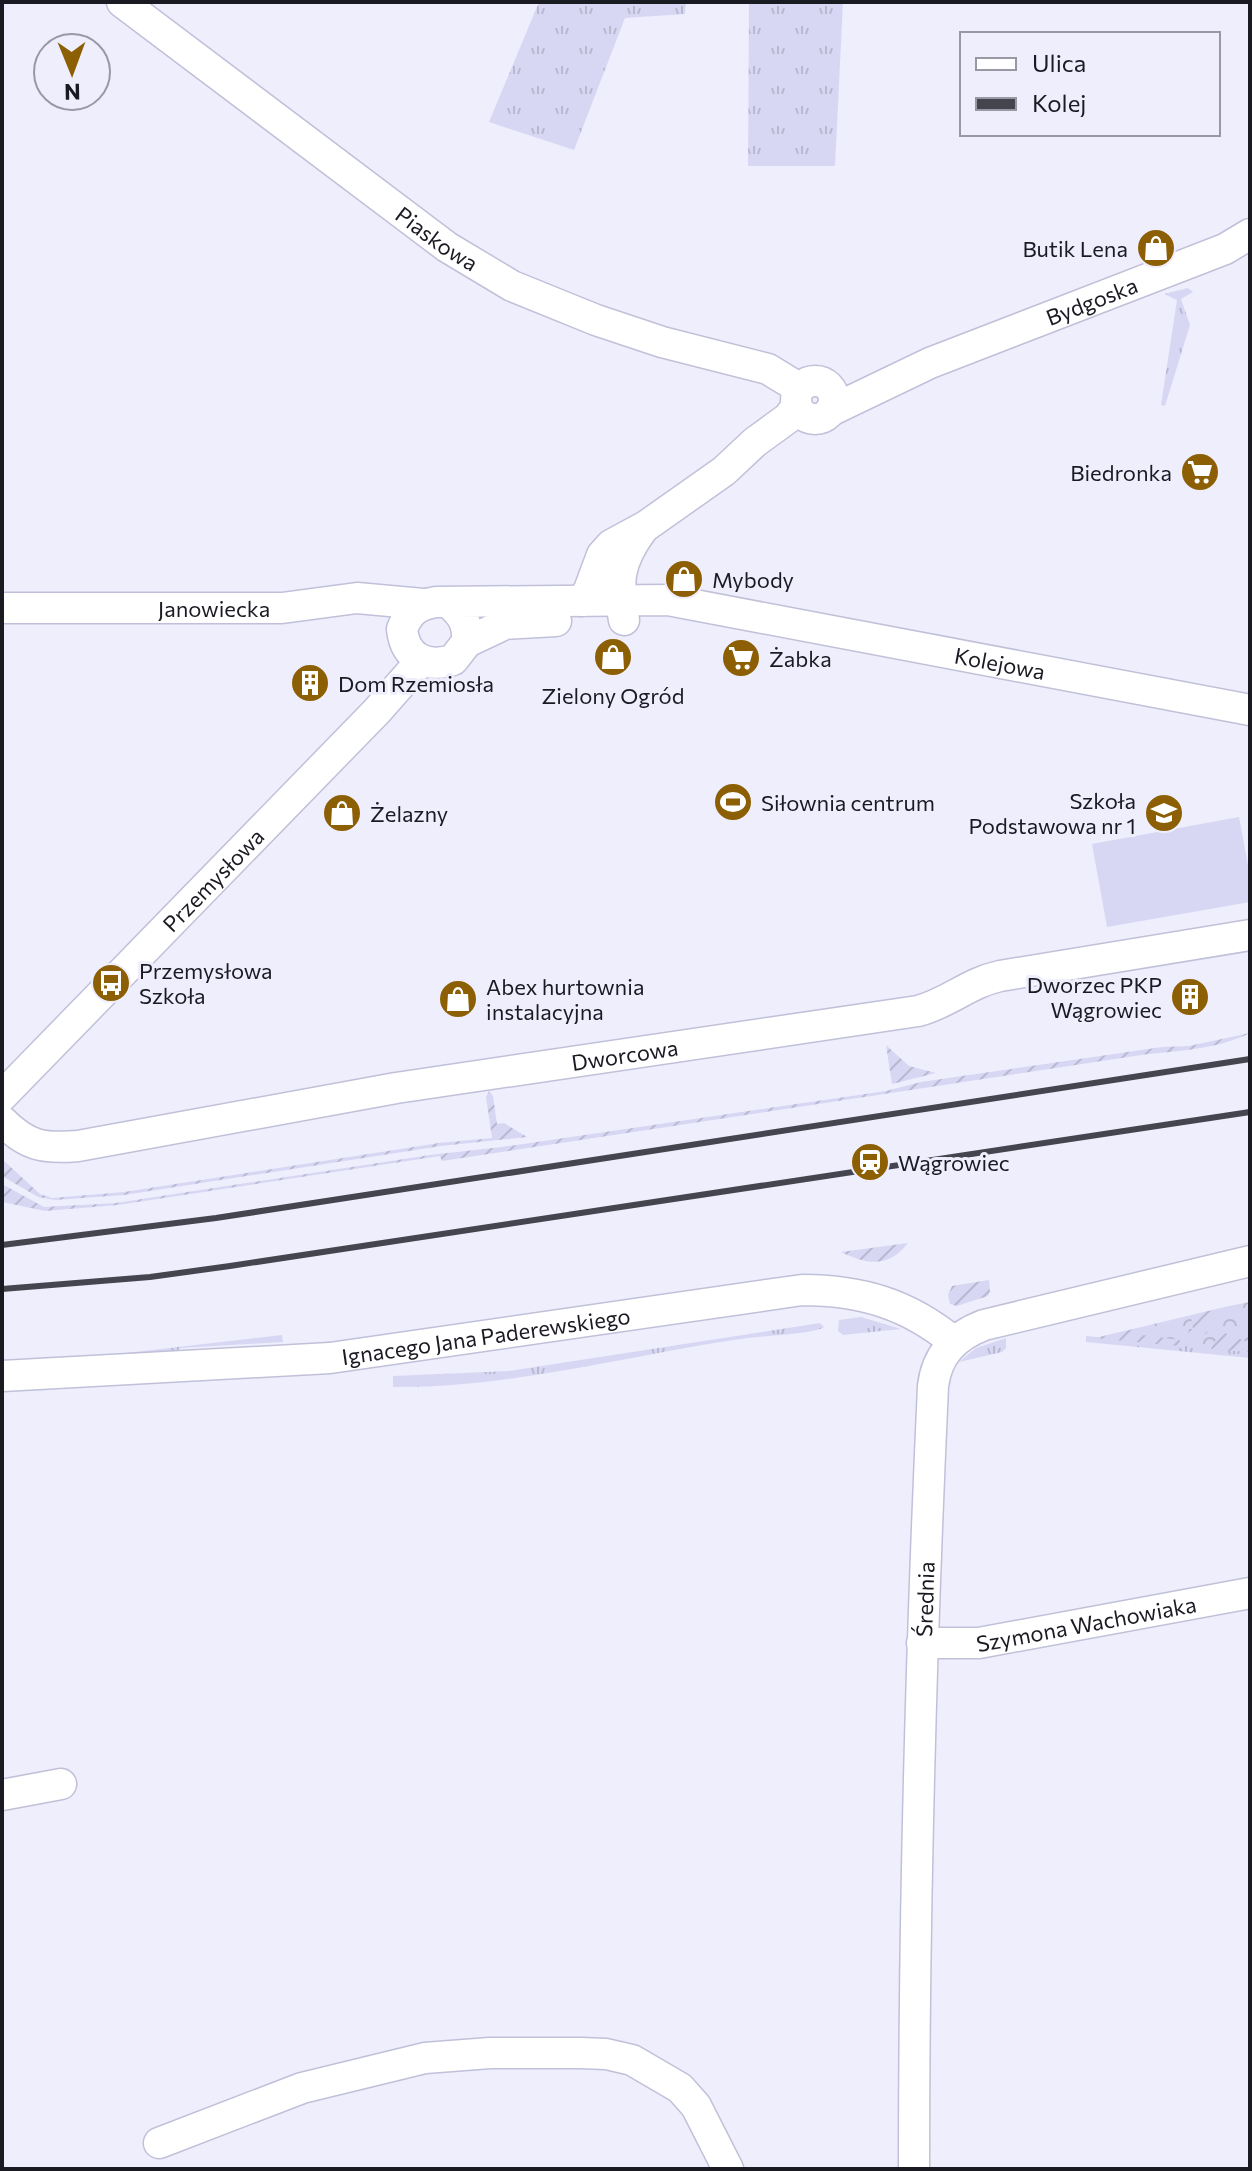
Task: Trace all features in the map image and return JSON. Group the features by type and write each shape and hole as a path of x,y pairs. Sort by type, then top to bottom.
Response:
{"street":[{"name":"Piaskowa","path":"122,2 435,238 491,275 543,301 596,320 701,354 768,369 814,401"},
{"name":"Bydgoska","path":"582,601 602,555 619,539 646,526 724,471 761,455 814,401 930,363 1225,249 1250,234"},
{"name":"Bydgoska","path":"623,611 624,558 646,526"},
{"name":"Janowiecka","path":"2,608 282,608 357,598 436,604"},
{"name":"Kolejowa","path":"467,642 505,624 623,611 668,600 1250,710"},
{"name":"Kolejowa","path":"436,604 582,601 623,611"},
{"path":"436,604 460,612 466,622 467,642 453,660 430,664 421,661 406,647 402,629 414,609 436,604"},
{"path":"282,608 359,616 402,629"},
{"name":"Przemysłowa","path":"2,1096 377,711 421,661"},
{"name":"Dworcowa","path":"2,1121 16,1135 29,1142 59,1147 78,1146 396,1088 918,1011 934,1007 975,982 1000,976 1250,935"},
{"path":"954,1342 972,1330 998,1321 1250,1261"},
{"name":"Ignacego Jana Paderewskiego","path":"2,1376 330,1358 802,1290 860,1296 900,1306 954,1342"},
{"name":"Średnia","path":"914,2169 914,1952 933,1386 941,1358 954,1342"},
{"name":"Szymona Wachowiaka","path":"922,1643 979,1643 1250,1593"},
{"path":"2,1795 61,1784"},
{"path":"159,2143 302,2088 425,2058 490,2053 606,2054 632,2060 680,2088 696,2106 728,2169"}],"green space":[{"path":"539,2 686,2 685,14 625,18 574,150 489,122"},
{"path":"749,2 843,2 835,166 748,166"},
{"path":"1188,288 1193,292 1181,299 1190,325 1165,406 1161,405 1177,300 1164,294"},
{"path":"1239,817 1250,876 1250,902 1107,927 1092,844"},
{"path":"1250,1033 1200,1048 442,1161 440,1156 118,1205 45,1211 2,1202 2,1184 44,1207 116,1203 886,1091 921,1082 1162,1047 1189,1046"},
{"path":"886,1045 909,1066 936,1073 892,1084"},
{"path":"489,1091 493,1096 497,1124 504,1123 527,1137 441,1146 124,1195 55,1200 38,1197 2,1176 2,1159 40,1194 52,1198 124,1192 439,1143 492,1138 486,1097"},
{"path":"908,1243 893,1257 877,1262 860,1260 841,1252"},
{"path":"989,1280 988,1296 957,1306 950,1304 948,1295 952,1286"},
{"path":"1250,1302 1250,1352 1095,1338 1229,1306"},
{"path":"1212,1310 1207,1333 1198,1337 1188,1336 1189,1329 1193,1329 1191,1316"},
{"path":"861,1317 901,1329 843,1335 838,1331 839,1320"},
{"path":"820,1323 824,1327 810,1331 740,1339 524,1377 393,1387 393,1376 509,1371"},
{"path":"1134,1329 1142,1335 1180,1340 1179,1346 1095,1338"},
{"path":"1225,1333 1250,1343 1250,1352 1211,1349 1217,1337"},
{"path":"282,1335 283,1342 180,1348 173,1356 83,1358"},
{"path":"1086,1336 1250,1352 1250,1358 1086,1342"},
{"path":"1006,1338 1006,1348 1002,1352 959,1362 976,1348"}],"railway":[{"path":"2,1245 216,1218 1250,1059"},
{"path":"2,1289 150,1277 230,1266 1250,1112"}],"place":[{"name":"Butik Lena","path":"1156,248"},
{"name":"Biedronka","path":"1200,472"},
{"name":"Mybody","path":"684,579"},
{"name":"Zielony Ogród","path":"613,657"},
{"name":"Żabka","path":"741,658"},
{"name":"Dom Rzemiosła","path":"310,683"},
{"name":"Siłownia centrum","path":"733,802"},
{"name":"Żelazny","path":"342,813"},
{"name":"Szkoła Podstawowa nr 1","path":"1164,813"},
{"name":"Przemysłowa Szkoła","path":"111,983"},
{"name":"Dworzec PKP Wągrowiec","path":"1190,997"},
{"name":"Abex hurtownia instalacyjna","path":"458,999"},
{"name":"Wągrowiec","path":"870,1162"}]}
